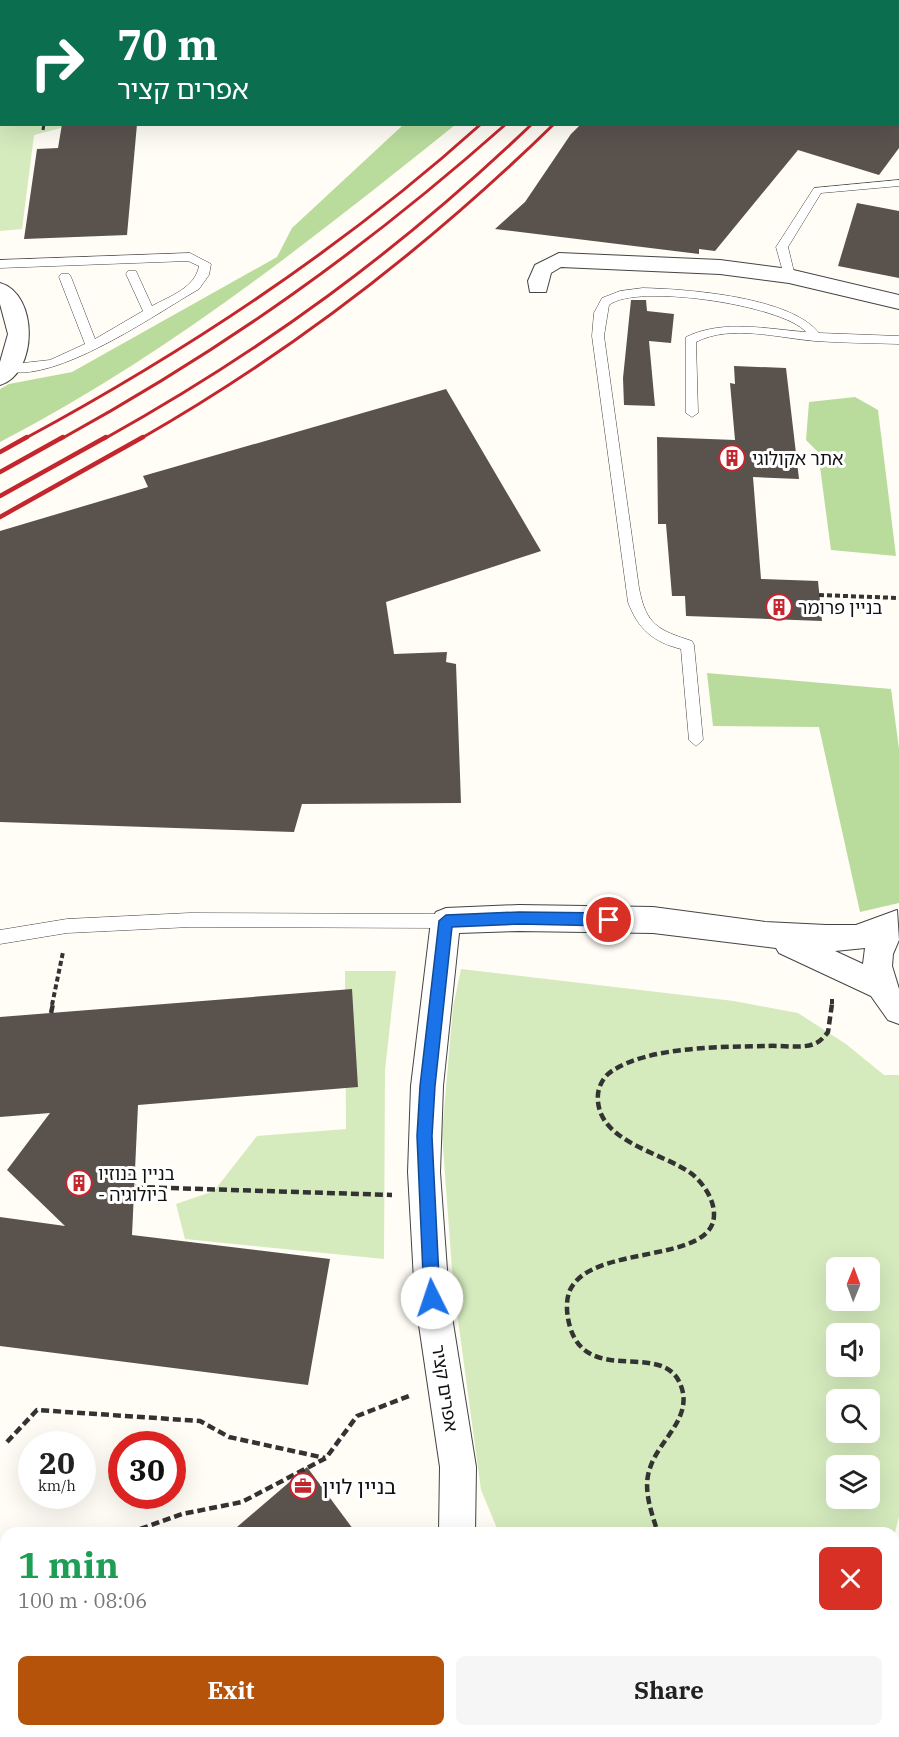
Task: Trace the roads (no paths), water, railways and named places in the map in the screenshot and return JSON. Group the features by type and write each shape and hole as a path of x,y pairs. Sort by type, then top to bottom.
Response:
{"street":[{"path":"538,287 539,273 545,265 559,260 720,267 789,276 899,302"},
{"path":"0,290 11,303 19,327 17,354 5,372"},
{"path":"446,921 519,918 653,920 765,935 856,938 895,925"},
{"name":"אפרים קציר","path":"446,921 427,1086 425,1196 432,1298 443,1384 458,1467 457,1527"},
{"path":"890,999 876,962 880,944 895,925"},
{"path":"765,935 833,962 890,999"}],"lane":[{"path":"789,276 782,247 818,190 899,183"},
{"path":"0,264 190,256 205,264 200,280 92,346 52,364 5,372"},
{"path":"132,273 149,312"},
{"path":"65,277 92,346"},
{"path":"696,741 687,645 656,635 638,610 632,590 598,336 601,308 607,300 627,292 681,293 776,312 804,323 816,337"},
{"path":"692,413 689,351 690,340 697,334 714,331 899,340"},
{"path":"0,938 67,926 190,920 446,921"}],"railway":[{"path":"24,439 145,370 262,295 374,213 479,126"},
{"path":"61,439 180,369 292,294 347,255 400,213 504,126"},
{"path":"104,439 220,370 328,296 432,214 530,126"},
{"path":"140,439 251,370 357,295 458,212 552,126"},
{"path":"0,452 27,437"},
{"path":"0,472 63,437"},
{"path":"0,496 106,437"},
{"path":"0,517 143,437"}],"place":[{"name":"אתר אקולוגי","path":"732,458"},
{"name":"בניין פרומר","path":"779,607"},
{"name":"בניין בנוזיו - ביולוגיה","path":"79,1183"},
{"name":"בניין לוין","path":"303,1486"}]}
